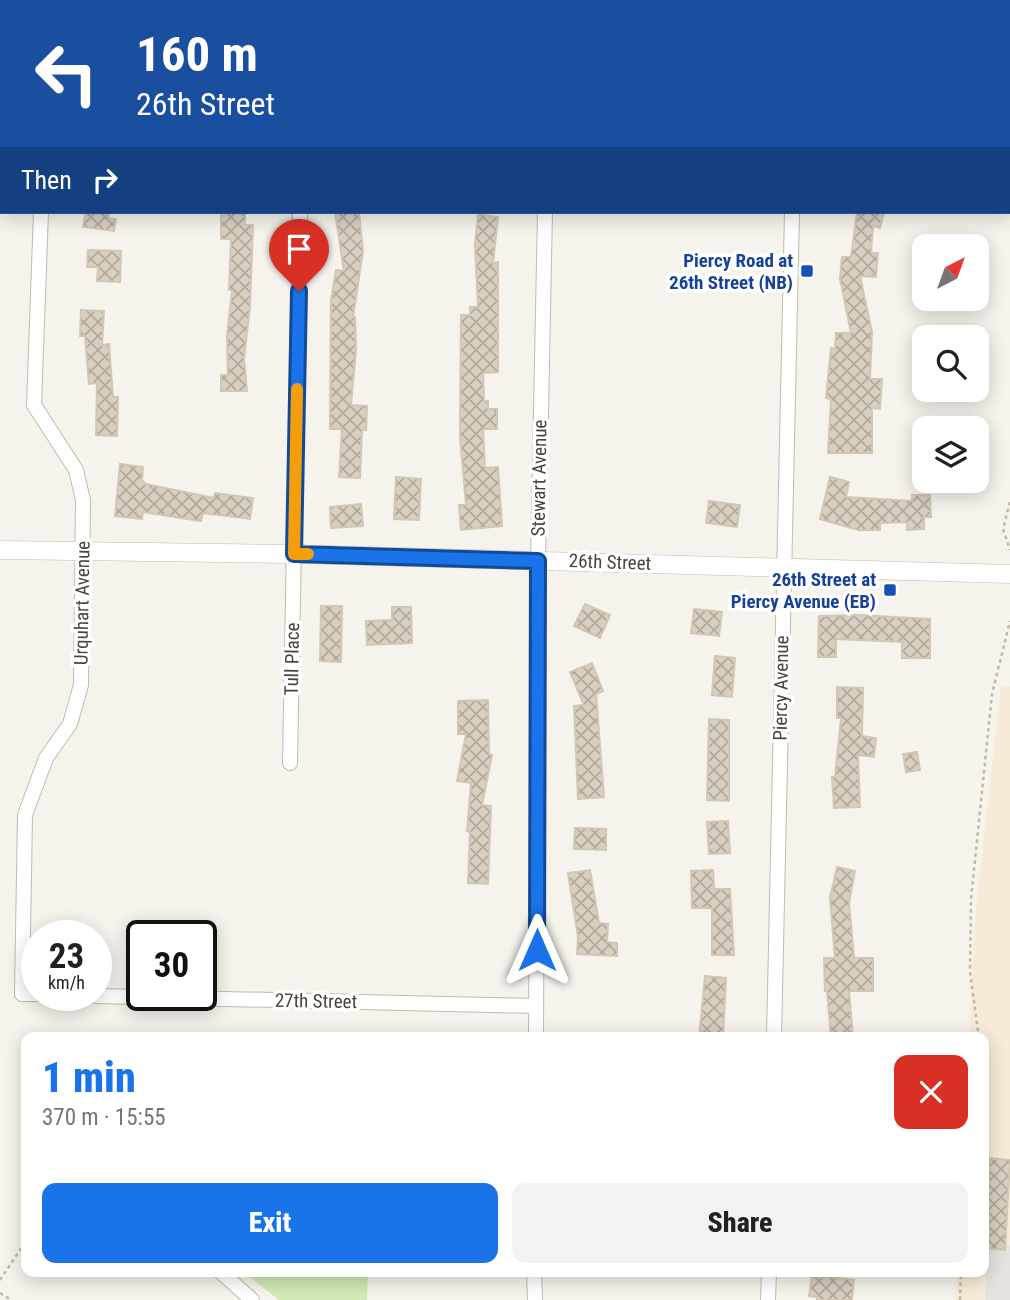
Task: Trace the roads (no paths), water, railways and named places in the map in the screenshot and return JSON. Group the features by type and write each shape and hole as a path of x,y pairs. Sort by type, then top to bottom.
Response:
{"street":[{"name":"Urquhart Avenue","path":"27,920 25,815 46,758 69,724 81,685 83,500 76,470 34,405 41,214"},
{"name":"Tull Place","path":"290,763 300,214"},
{"name":"Stewart Avenue","path":"536,1032 538,561 545,214"},
{"name":"Piercy Avenue","path":"774,1032 792,214"},
{"name":"26th Street","path":"0,550 294,554 1010,574"},
{"name":"27th Street","path":"112,996 536,1006"},
{"path":"227,1277 252,1300"},
{"path":"534,1277 535,1300"},
{"path":"768,1300 769,1277"}],"place":[{"name":"Piercy Road at 26th Street (NB)","path":"807,271"},
{"name":"26th Street at Piercy Avenue (EB)","path":"890,590"}]}
